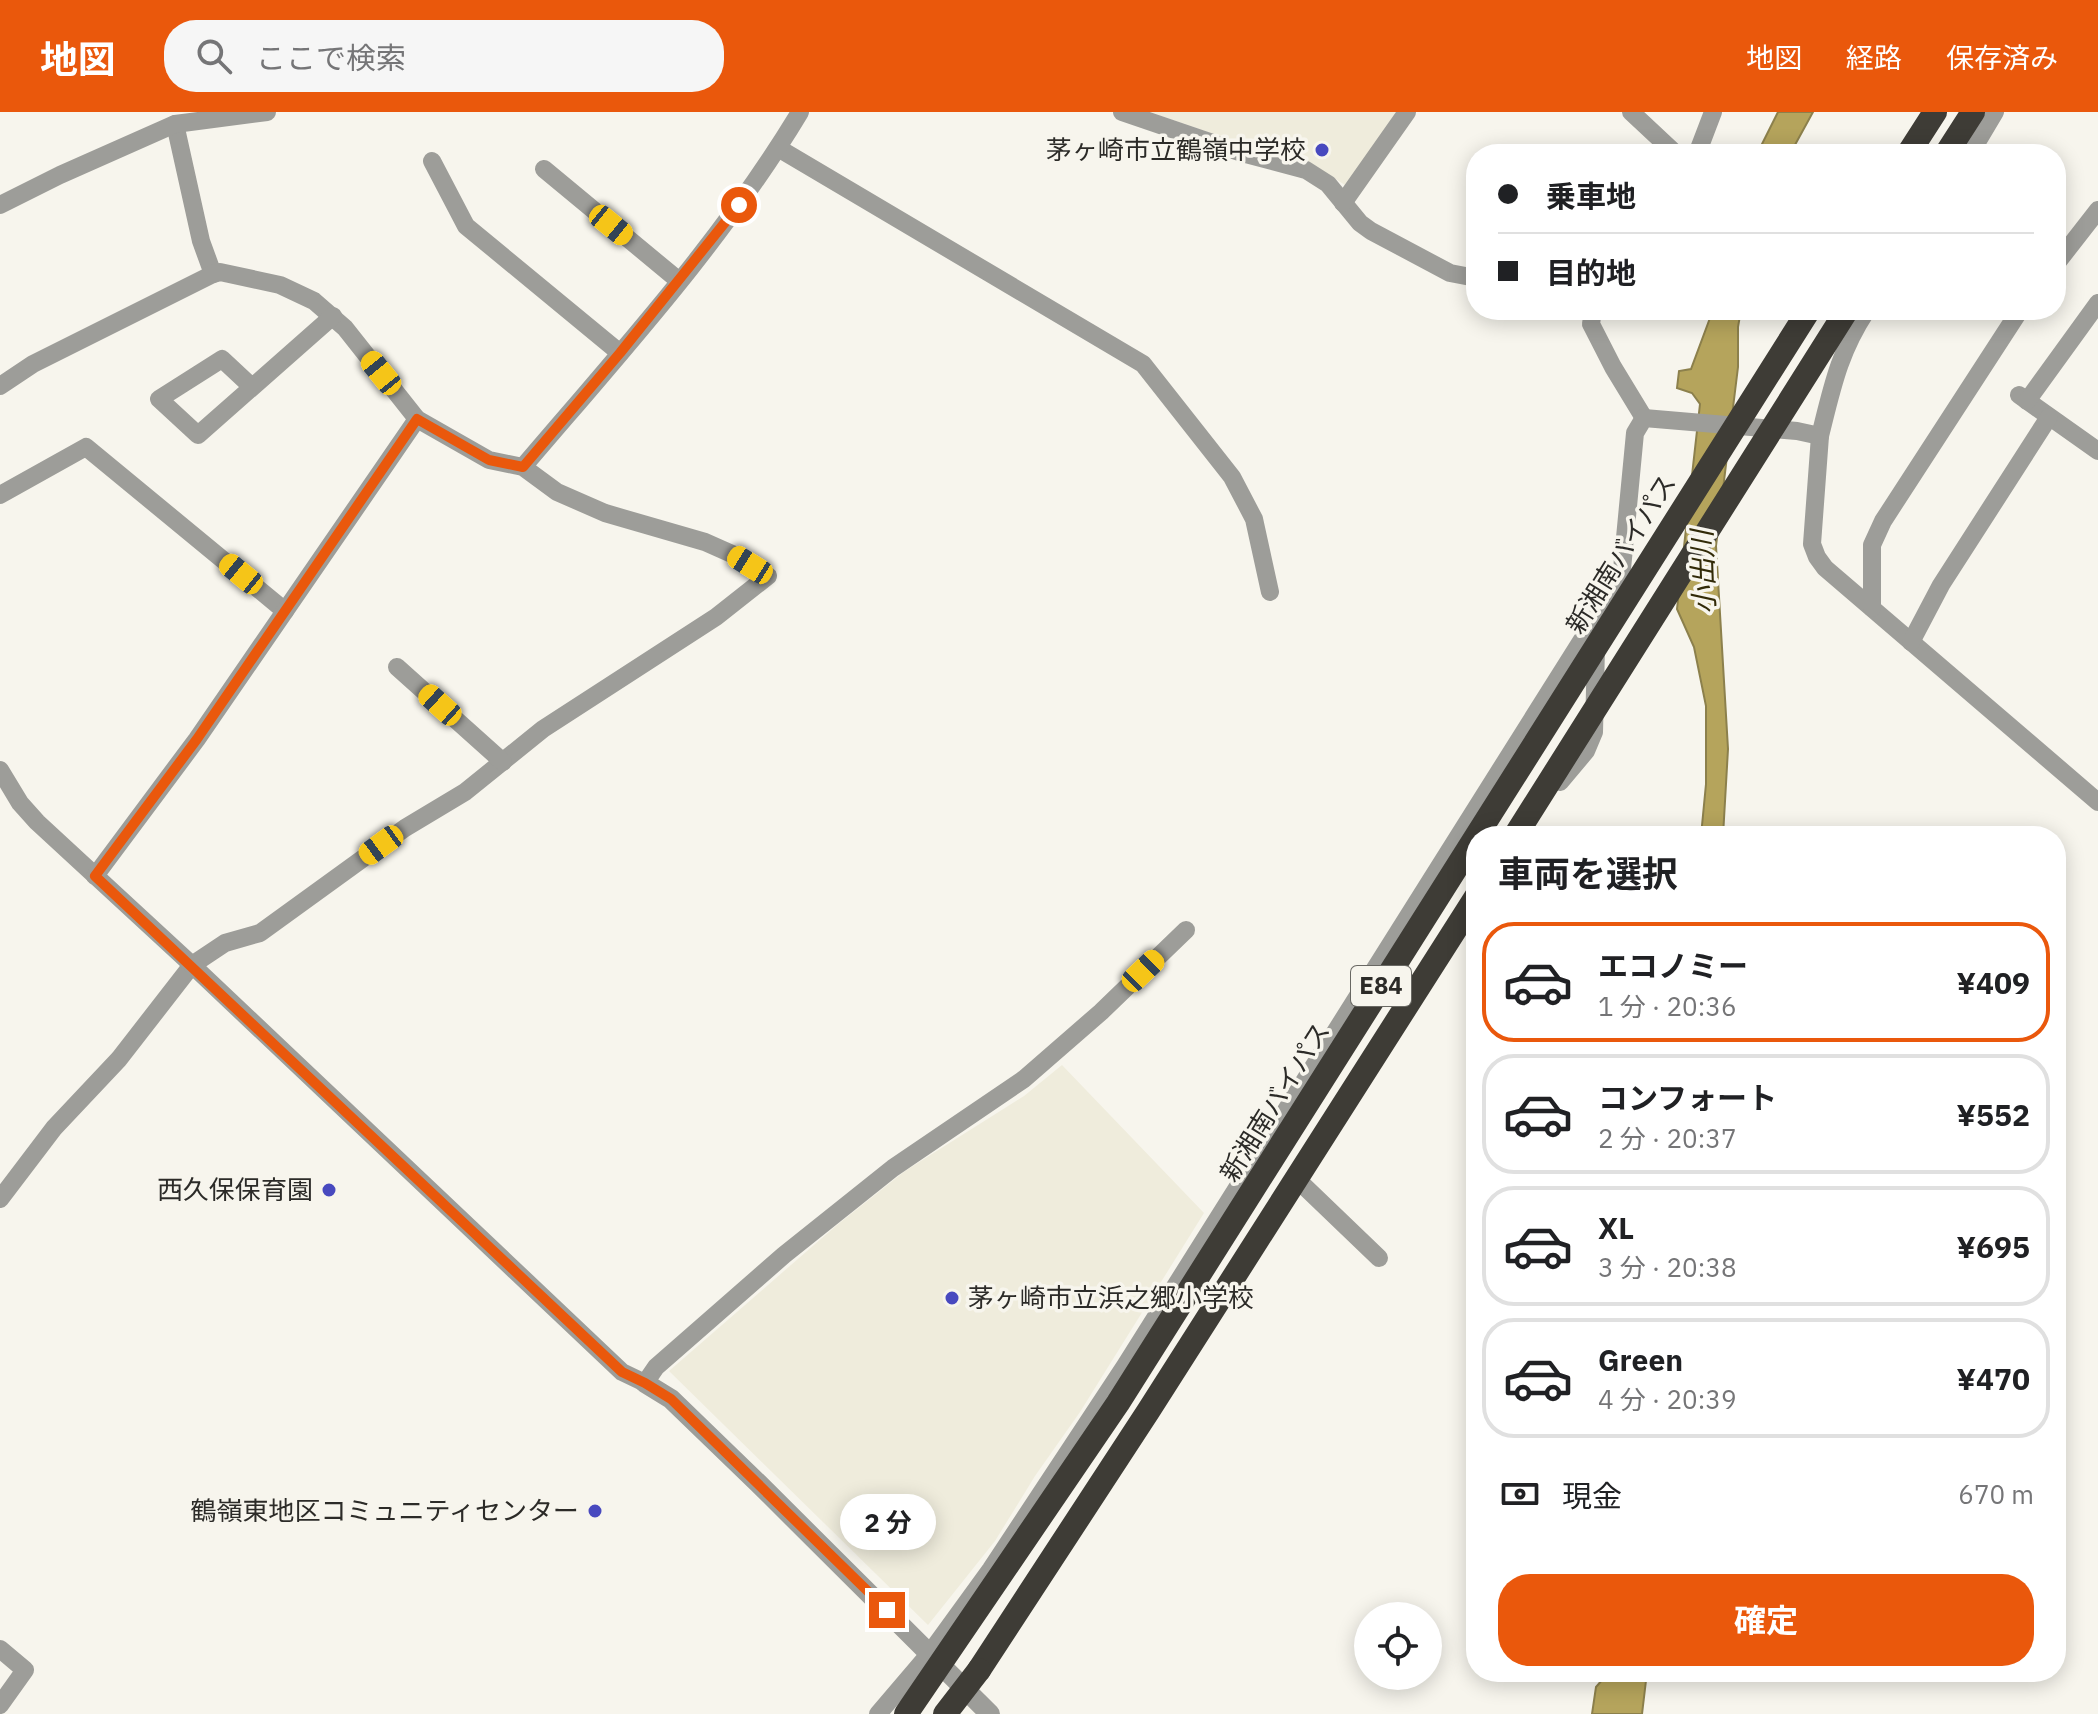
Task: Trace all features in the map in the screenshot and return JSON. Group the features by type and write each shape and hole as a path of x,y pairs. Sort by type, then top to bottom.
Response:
{"highway":[{"path":"1914,144 1935,112"},
{"path":"1952,144 1973,112"},
{"name":"新湘南バイパス","path":"1483,826 1803,320"},
{"path":"1521,826 1841,320"},
{"name":"新湘南バイパス","path":"906,1714 938,1655 1118,1403 1466,853"},
{"name":"E84","path":"947,1714 1149,1410 1466,913"},
{"path":"895,1714 938,1655"}],"street":[{"path":"0,205 175,124 267,112"},
{"path":"523,467 739,205 800,112"},
{"path":"1122,112 1242,153 1306,170 1328,184 1360,223 1371,231 1450,273 1466,276"},
{"path":"1343,203 1407,112"},
{"path":"1631,112 1665,144"},
{"path":"1701,144 1713,112"},
{"path":"1976,144 1995,112"},
{"path":"175,124 201,241 213,274"},
{"path":"778,148 1143,364 1232,477 1254,519 1270,592"},
{"path":"432,161 466,226 620,353"},
{"path":"544,169 678,280"},
{"path":"2066,251 2098,210"},
{"path":"0,386 33,364 213,274 220,272 280,285 314,301 333,316 417,419 489,460 523,467 557,492 605,513 705,542 768,576 716,617 543,729 465,792 405,828 260,933 225,943 192,965 119,1059 54,1128 0,1199"},
{"path":"2095,314 2023,398 2098,451"},
{"path":"252,387 222,359 159,399 198,435 333,316"},
{"path":"1592,320 1613,367 1644,418"},
{"path":"1860,320 1838,366 1820,436 1812,544 1817,557 1825,568 2098,802"},
{"path":"1872,608 1872,545 1883,521 2014,320"},
{"path":"1911,642 1941,585 2049,417"},
{"path":"1644,418 1797,431 1820,436"},
{"path":"878,1714 938,1655 1125,1366 1597,616 1622,569 1635,433 1644,418"},
{"path":"95,876 197,739 417,419"},
{"path":"0,495 86,447 285,611"},
{"path":"1531,826 1563,777 1586,751 1594,732 1597,616"},
{"path":"397,667 503,762"},
{"path":"0,770 20,803 95,876 622,1372 645,1383 682,1410 938,1655 990,1714"},
{"path":"958,1714 1304,1186 1466,928"},
{"path":"645,1383 656,1367 772,1266 893,1168 1024,1079 1101,1012 1186,930"},
{"path":"1304,1186 1379,1258"},
{"path":"0,1649 25,1670 0,1705"}],"shaded area":[{"name":"茅ヶ崎市立鶴嶺中学校","path":"1150,112 1401,112 1348,187 1306,160 1231,140"},
{"name":"茅ヶ崎市立浜之郷小学校","path":"1062,1065 1204,1213 995,1541 928,1625 669,1371 837,1225 905,1171 1024,1096"}],"water":[{"path":"1778,112 1813,112 1795,144 1762,144"},
{"name":"小出川","path":"1709,320 1739,320 1738,367 1716,546 1728,749 1724,826 1702,826 1706,784 1706,706 1694,647 1677,609 1700,404 1692,393 1677,388 1679,371 1691,369"},
{"path":"1600,1682 1646,1682 1642,1714 1592,1714 1596,1687"}],"place":[{"name":"茅ヶ崎市立鶴嶺中学校","path":"1322,150"},
{"name":"西久保保育園","path":"329,1190"},
{"name":"茅ヶ崎市立浜之郷小学校","path":"952,1298"},
{"name":"鶴嶺東地区コミュニティセンター","path":"595,1511"}],"route":[{"path":"739,205 523,467 489,460 417,419 197,739 95,876 622,1372 671,1399 887,1610"}]}
